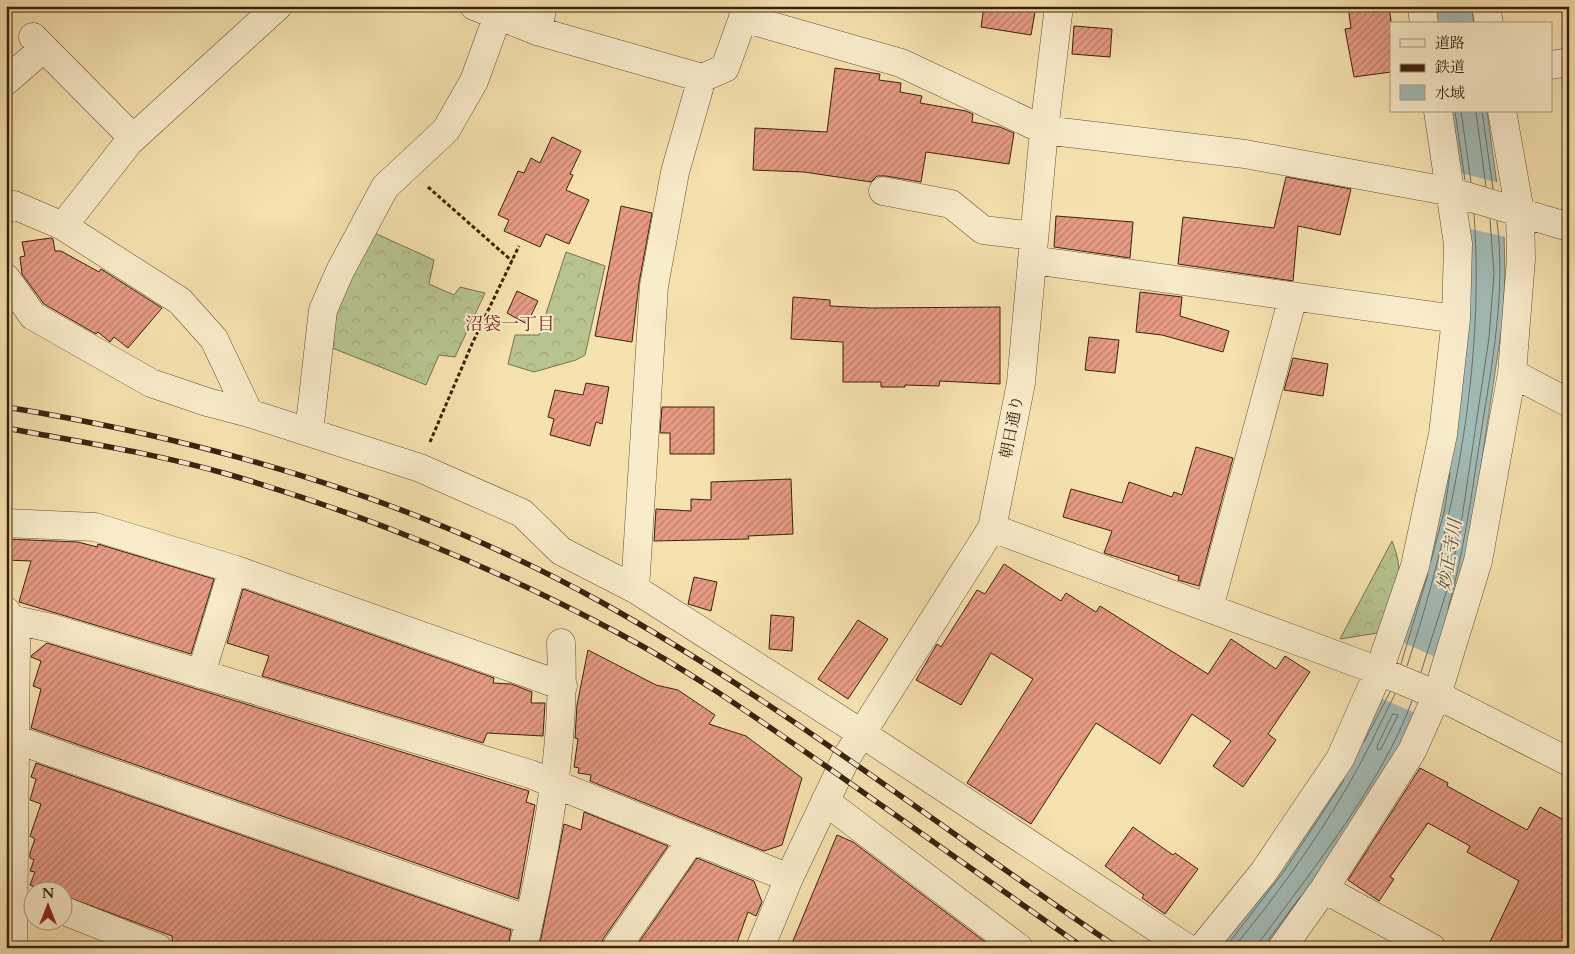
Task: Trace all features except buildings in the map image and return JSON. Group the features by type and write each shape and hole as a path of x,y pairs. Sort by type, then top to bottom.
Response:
{"street":[{"path":"63,226 133,138 278,6"},
{"name":"朝日通り","path":"760,948 824,801 860,733 992,528 1021,383 1032,248 1059,6"},
{"path":"1422,6 1424,22"},
{"path":"1486,6 1489,22"},
{"path":"309,432 323,310 340,271 385,187 446,130 474,81 486,11 540,18 702,78 726,68 743,18 900,63 1044,130 1245,154 1456,194 1569,227"},
{"path":"6,81 38,42 133,138"},
{"path":"1552,65 1569,62"},
{"path":"634,589 654,286 675,172 702,78"},
{"path":"1202,948 1263,873 1340,759 1385,674 1415,566 1443,434 1456,319 1458,244 1456,194 1438,112"},
{"path":"1282,948 1324,889 1412,750 1478,561 1512,373 1521,259 1511,210 1502,112"},
{"path":"883,191 952,204 983,230 1032,248 1293,297 1456,319"},
{"path":"6,209 14,205 63,226 180,301 214,338 249,413"},
{"path":"6,278 33,316 151,383 420,468 522,512 561,551 634,589 860,733 1187,948"},
{"path":"1209,608 1293,297"},
{"path":"1512,373 1569,403"},
{"path":"6,524 95,527 233,568 563,686"},
{"path":"992,528 1432,693 1569,762"},
{"path":"201,674 233,568"},
{"path":"8,616 556,784 789,878"},
{"path":"8,616 16,642 11,737 17,892 13,948"},
{"path":"523,948 556,784 563,686 561,643"},
{"path":"11,737 529,920"},
{"path":"824,801 1019,948"},
{"path":"616,948 691,840"},
{"path":"1324,889 1432,948"},
{"path":"72,914 158,948"}],"path":[{"path":"406,167 512,261"},
{"path":"435,430 519,246"}],"green space":[{"path":"368,230 434,260 429,284 454,295 460,287 485,293 455,357 439,355 426,385 327,346 329,314"},
{"path":"566,252 605,266 585,355 576,360 534,372 508,364 515,335 539,335"},
{"path":"1392,541 1399,566 1399,577 1398,587 1384,632 1340,639"}],"water":[{"path":"1433,6 1471,6 1474,22 1436,22"},
{"name":"妙正寺川","path":"1450,112 1487,112 1504,236 1503,319 1471,533 1458,592 1412,732 1269,948 1219,948 1281,868 1440,507"}],"pier":[{"path":"1457,172 1500,183 1506,237 1462,227"},
{"path":"1402,642 1440,659 1420,715 1378,697"}],"railway":[{"path":"6,407 160,437 312,479 387,504 460,533 531,566 601,602 734,682 863,769 1118,948"},
{"path":"6,428 117,448 227,474 329,506 428,544 525,586 620,634 701,681 830,769 1084,948"}],"district":[{"name":"沼袋一丁目","path":"510,324"}]}
